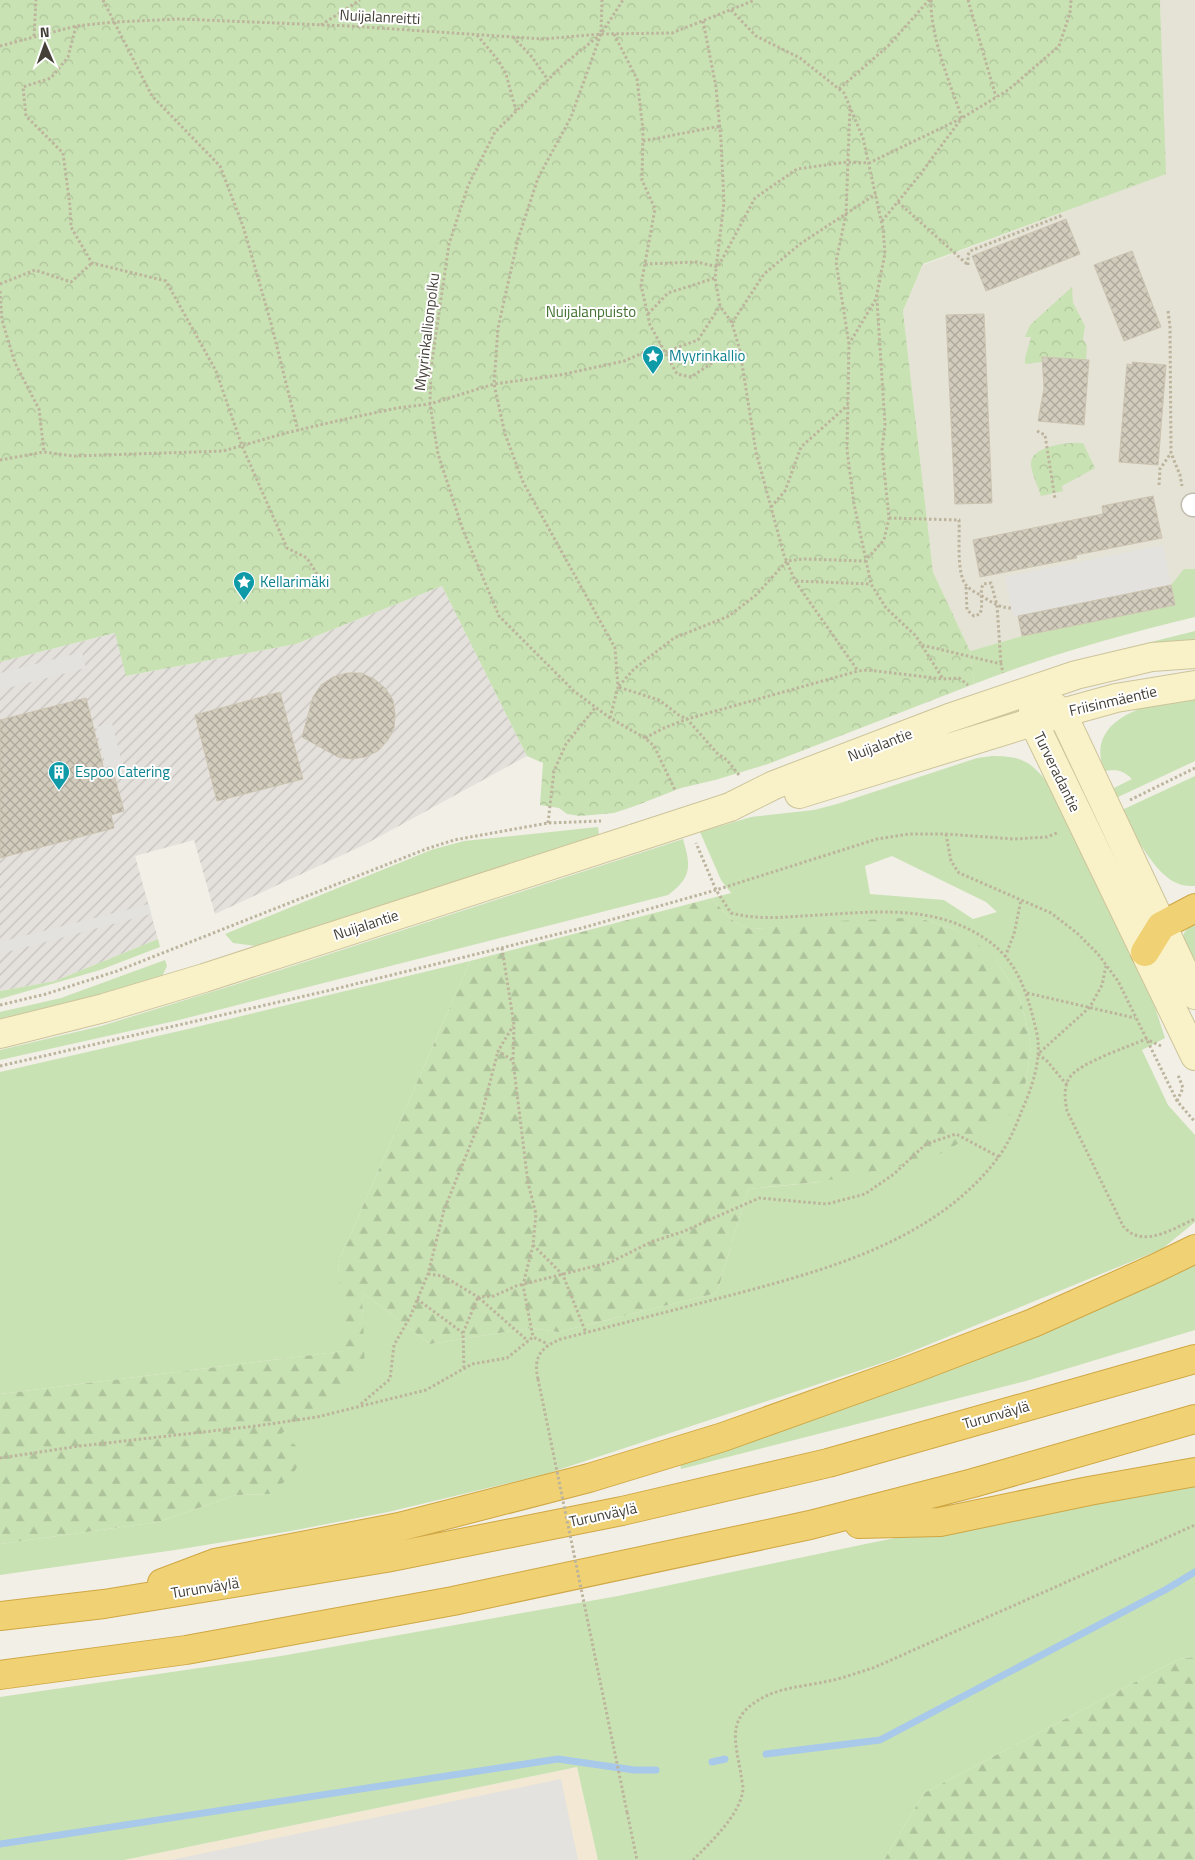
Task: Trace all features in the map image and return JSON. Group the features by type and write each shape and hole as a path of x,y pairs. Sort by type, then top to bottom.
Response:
{"highway":[{"path":"1145,952 1161,926 1195,908"},
{"path":"104,1604 215,1563 399,1527 589,1478 723,1437 910,1370 1033,1323 1195,1249"},
{"name":"Turunväylä","path":"0,1616 104,1604 386,1558 622,1511 828,1463 1195,1358"},
{"path":"0,1675 186,1650 453,1601 810,1525 973,1483 1195,1419"},
{"path":"810,1525 940,1522 1090,1491 1195,1472"}],"main road":[{"path":"1033,690 1076,675 1152,657 1195,654"},
{"name":"Friisinmäentie","path":"1033,721 1116,698 1195,684"},
{"name":"Turveradantie","path":"1033,690 1062,713 1195,995"},
{"name":"Turveradantie","path":"1033,690 1033,721 1195,1056"},
{"name":"Nuijalantie","path":"0,1034 104,1008 204,978 730,807 774,785 949,718 1033,690"},
{"name":"Nuijalantie","path":"730,807 779,800 1033,721"}],"path":[{"path":"34,36 36,0"},
{"path":"103,0 152,96 220,166 243,226 264,297 298,431"},
{"path":"322,26 360,0"},
{"path":"601,34 602,0"},
{"path":"610,718 618,687 615,648 523,482 505,434 494,384 498,328 518,239 538,178 571,117 601,34 623,0"},
{"name":"Nuijalanreitti","path":"0,46 76,26 179,19 543,39 601,34 672,33 755,0"},
{"path":"839,89 889,45 930,0"},
{"path":"930,0 941,55 962,118"},
{"path":"968,0 996,97"},
{"path":"718,267 754,198 797,169 847,162 869,163 962,118 1008,90 1059,46 1070,13 1071,0"},
{"path":"618,687 634,669 674,638 729,616 756,595 787,561 804,559 865,561 884,540 889,518 882,450 885,425 876,299 885,253 882,221 863,138 844,93 800,58 756,36 731,10"},
{"path":"703,20 716,87 720,126 724,202 718,267 715,278 720,306 732,324 740,351 750,423 787,561 796,581 858,671"},
{"path":"76,26 68,57 51,78 23,87 26,116 62,153 70,206 71,227 92,263 166,281 216,371 242,446 287,548 307,558 317,574"},
{"path":"477,34 498,60 506,74 516,112"},
{"name":"Myyrinkallionpolku","path":"601,34 562,66 494,132 468,186 449,244 431,368 430,404 438,454 463,530 498,616 568,685 595,708 645,738"},
{"path":"614,34 637,79 643,141 642,180 655,209 640,286 650,325 677,374 691,377 718,359 740,351"},
{"path":"513,37 532,57 548,80"},
{"path":"850,106 846,214 836,262 849,344 847,450 854,504 871,584 886,608 911,630 943,679"},
{"path":"882,221 962,118"},
{"path":"643,141 720,126"},
{"path":"732,324 764,274 800,244 876,194"},
{"path":"897,202 968,265 968,254 970,251 1063,215"},
{"path":"645,264 698,262 718,267"},
{"path":"0,284 36,270 71,282 92,263"},
{"path":"647,314 668,292 715,278"},
{"path":"0,291 2,320 15,364 39,409 44,452"},
{"path":"849,344 876,299"},
{"path":"665,352 698,340 720,306"},
{"path":"1168,311 1170,327 1171,453 1189,501"},
{"path":"0,460 44,452 74,456 223,451 397,408 430,404 494,384 560,375 624,361 661,345"},
{"path":"771,507 786,491 801,447 848,404"},
{"path":"1037,431 1045,435 1055,498"},
{"path":"1159,485 1160,469 1171,453"},
{"path":"889,518 959,520 960,565 962,579 966,586 967,610 974,616 980,614 983,607 981,589 983,584 991,582 997,605 1004,681"},
{"path":"796,581 871,584"},
{"path":"966,586 997,605 1011,608"},
{"path":"922,645 1001,664"},
{"path":"675,790 654,746 645,738 687,719 858,671 868,670 943,679 959,678 974,690"},
{"path":"618,687 659,700 687,719 717,753 727,760 743,780"},
{"path":"548,822 554,771 566,744 595,708"},
{"path":"1129,800 1195,768"},
{"path":"0,1005 46,994 117,971 426,849 454,840 548,822 607,820"},
{"path":"0,1066 331,990 582,928 716,890 878,839 909,834 946,834 1014,839 1047,837 1061,832"},
{"path":"946,834 951,861 959,874 1051,913 1077,933 1106,965 1118,981 1177,1102 1195,1122"},
{"path":"637,1860 536,1370 540,1353 548,1344 586,1332 788,1280 869,1251 908,1233 946,1208 977,1182 999,1157 1029,1095 1038,1054 1038,1038 1027,993 1017,970 993,944 963,926 934,916 877,912 769,918 746,917 731,913 716,890 693,835"},
{"path":"1005,957 1014,934 1021,900"},
{"path":"502,948 514,1025 512,1060 528,1183 536,1214 533,1245 523,1285 533,1337"},
{"path":"1038,1054 1090,1007 1102,985 1106,965"},
{"path":"1027,993 1136,1018"},
{"path":"358,1406 390,1379 394,1344 410,1317 428,1274 444,1210 480,1121 498,1051 514,1025"},
{"path":"1146,1039 1082,1067 1071,1076 1064,1098 1068,1111 1123,1226 1134,1235 1146,1237 1159,1234 1195,1219"},
{"path":"498,1051 512,1060"},
{"path":"1038,1054 1047,1061 1067,1085"},
{"path":"478,1297 494,1296 523,1285 611,1262 652,1242 682,1232 759,1198 827,1204 865,1194 894,1174 926,1144 956,1134 999,1157"},
{"path":"533,1245 563,1275 586,1332"},
{"path":"428,1274 444,1276 478,1297 528,1341"},
{"path":"464,1368 462,1333 478,1297"},
{"path":"417,1299 462,1333"},
{"path":"533,1337 548,1344"},
{"path":"0,1458 80,1446 256,1426 317,1417 426,1390 472,1364 507,1358 533,1337"},
{"path":"693,1860 718,1834 735,1812 743,1790 735,1739 736,1724 751,1705 763,1697 780,1691 830,1681 873,1668 1195,1525"}],"shaded area":[{"path":"1160,0 1195,0 1195,569 1184,569 1175,605 1022,636 970,651 933,572 903,311 923,265 1165,174"},
{"path":"1163,545 1171,585 1013,617 1005,577"},
{"path":"442,586 527,756 364,845 215,914 194,840 135,856 158,939 55,981 0,991 0,662 116,633 127,676 296,644"},
{"path":"82,652 86,668 0,690 0,673"},
{"path":"112,723 122,763 106,767 96,727"},
{"path":"149,904 151,914 0,954 0,942"},
{"path":"577,1767 598,1860 124,1860"},
{"path":"561,1779 578,1860 171,1860"}],"green space":[{"name":"Nuijalanpuisto","path":"0,0 1160,0 1166,174 923,264 903,311 933,572 970,651 974,684 768,764 681,788 614,813 580,816 567,814 559,808 540,805 543,763 527,756 442,586 296,644 126,676 115,633 0,662"},
{"path":"1072,287 1073,303 1085,326 1083,339 1087,346 1086,360 1042,357 1042,362 1025,364 1031,337 1025,337 1030,325"},
{"path":"1068,443 1083,443 1095,468 1062,486 1063,491 1041,496 1031,465 1032,459 1039,451 1045,448"},
{"path":"1184,569 1195,569 1195,617 1083,647 1028,664 974,684 970,651 1022,636 1175,605 1171,585"},
{"path":"1195,631 1195,645 1112,658 1111,652"},
{"path":"1195,692 1195,761 1116,798 1112,789 1132,779 1120,771 1104,771 1100,752 1104,736 1114,724 1128,714 1162,701"},
{"path":"1004,756 1021,760 1034,768 1054,790 1140,961 1165,1038 1142,1050 1168,1105 1195,1135 1195,1222 1162,1249 891,1360 546,1474 388,1512 291,1531 0,1575 0,1544 158,1522 236,1495 269,1494 280,1434 364,1372 362,1292 430,1344 531,1328 558,1332 717,1293 748,1189 820,1182 1025,1087 1031,1047 1019,995 998,964 957,930 922,919 878,919 747,928 730,918 712,898 731,893 721,880 700,832 751,817 814,810 837,804 977,758","holes":["892,856 986,902 997,912 973,919 944,900 870,894 865,866"]},
{"path":"1195,776 1195,886 1189,886 1179,884 1170,879 1153,863 1122,810"},
{"path":"598,827 599,835 257,946 233,943 225,934 431,850 464,841"},
{"path":"683,839 688,871 682,883 668,895 179,1020 0,1060 0,1050 101,1026 237,984"},
{"path":"712,898 735,922 753,929 837,921 922,919 957,930 975,941 998,964 1019,995 1026,1021 1031,1047 1025,1087 1015,1112 927,1161 819,1182 748,1189 717,1293 558,1332 531,1328 430,1344 362,1292 365,1372 281,1434 305,1453 292,1476 269,1494 236,1495 158,1522 0,1544 0,1394 344,1351 338,1263 470,961"},
{"path":"1195,924 1195,971 1185,951 1183,939 1184,933 1188,928"},
{"path":"158,939 160,947 100,970 0,999 0,991 55,981"},
{"path":"165,960 167,966 161,979 0,1019 0,1012 61,998"},
{"path":"470,961 338,1263 345,1351 0,1394 0,1072"},
{"path":"1195,1260 1195,1330 1026,1381 681,1469 680,1462 910,1385 1090,1310"},
{"path":"1195,1482 1195,1657 1179,1659 924,1793 884,1860 598,1860 577,1767 124,1860 0,1860 0,1697 281,1656 618,1596 875,1542"},
{"path":"1195,1657 1195,1860 884,1860 924,1793 1179,1659"}],"building":[{"path":"1066,219 1080,254 986,291 972,256"},
{"path":"1132,251 1161,327 1124,341 1094,265"},
{"path":"984,314 992,503 955,504 946,315"},
{"path":"1042,357 1089,360 1084,425 1038,421 1044,388"},
{"path":"1132,362 1166,365 1158,465 1119,462 1127,364 1133,365"},
{"path":"1153,496 1162,538 1076,555 1077,558 980,577 973,540 1103,514 1102,506"},
{"path":"1171,585 1175,605 1022,636 1018,616"},
{"path":"347,673 361,673 374,679 385,688 393,700 395,714 394,728 388,740 378,751 365,757 351,759 338,757 302,737 313,697 321,685 333,677"},
{"path":"280,692 303,779 217,801 195,715"},
{"name":"Espoo Catering","path":"86,698 104,770 112,768 124,811 111,815 114,828 0,858 0,720"}],"waterway":[{"path":"766,1754 880,1740 1165,1590 1195,1572"},
{"path":"0,1844 558,1759 634,1770 656,1770"},
{"path":"712,1762 725,1759"}],"place":[{"name":"Myyrinkallio","path":"653,375"},
{"name":"Kellarimäki","path":"244,601"},
{"name":"Espoo Catering","path":"59,791"}]}
